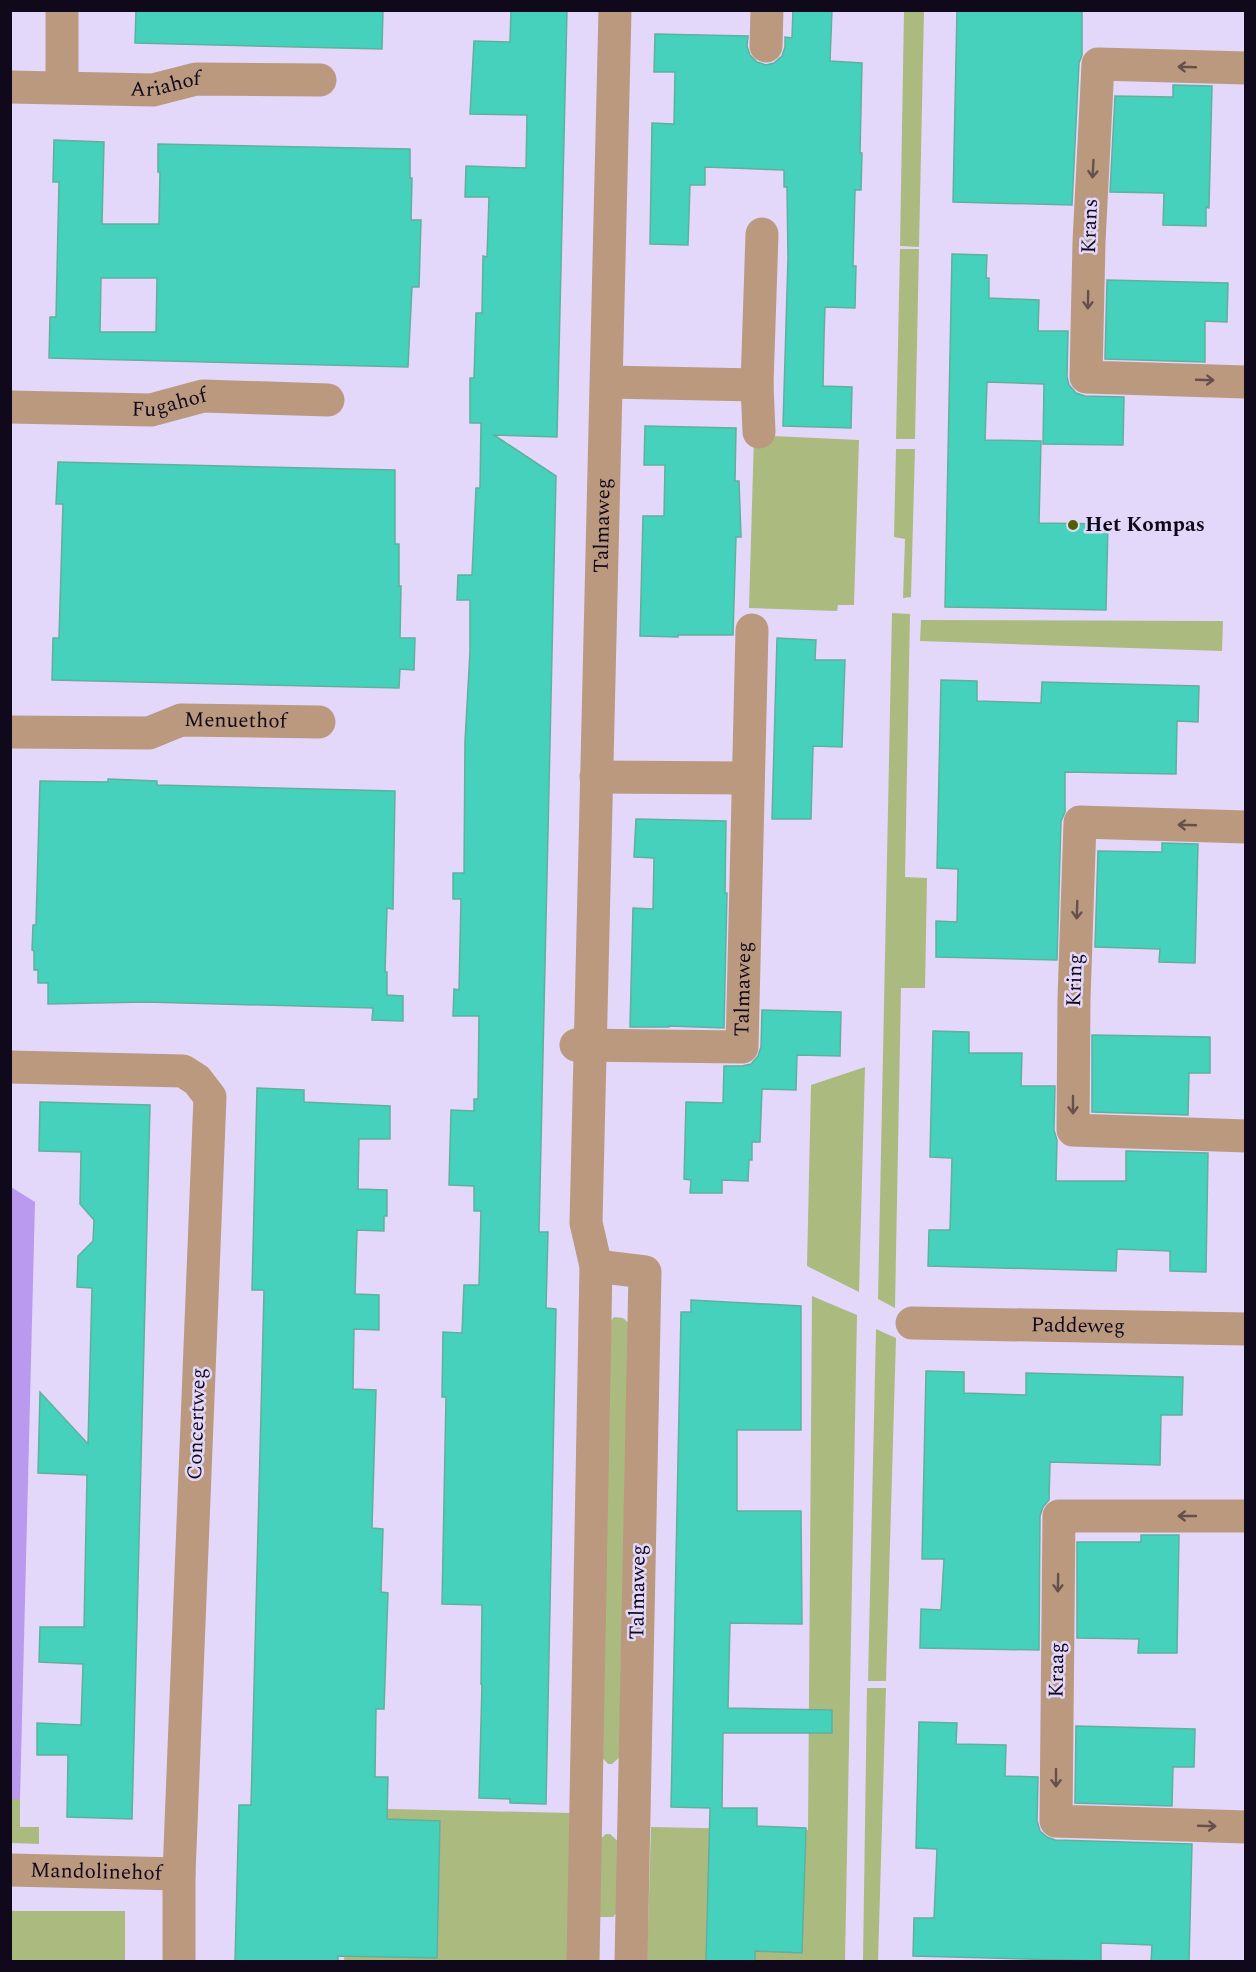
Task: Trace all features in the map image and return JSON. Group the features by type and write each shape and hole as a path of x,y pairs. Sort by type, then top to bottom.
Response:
{"street":[{"path":"62,10 62,87"},
{"name":"Talmaweg","path":"583,1962 596,1266 586,1223 583,1044 596,777 615,10"},
{"path":"766,46 767,10"},
{"name":"Krans","path":"1245,68 1098,64 1089,242 1086,377 1245,382"},
{"name":"Ariahof","path":"10,87 153,90 196,79 320,80"},
{"path":"759,432 757,385 762,234"},
{"path":"607,382 757,385"},
{"name":"Fugahof","path":"10,407 151,410 203,396 328,400"},
{"name":"Talmaweg","path":"583,1044 742,1047 752,630"},
{"name":"Menuethof","path":"10,732 149,733 181,720 319,722"},
{"path":"596,777 748,778"},
{"name":"Kring","path":"1245,827 1080,822 1073,1083 1073,1130 1245,1136"},
{"name":"Concertweg","path":"10,1067 183,1071 197,1080 210,1097 179,1874 179,1962"},
{"name":"Talmaweg","path":"596,1266 645,1272 631,1962"},
{"name":"Paddeweg","path":"912,1323 1245,1329"},
{"name":"Kraag","path":"1245,1516 1059,1516 1056,1810 1056,1821 1245,1827"},
{"name":"Mandolinehof","path":"10,1870 179,1874"}],"green space":[{"path":"904,11 924,11 919,247 900,246"},
{"path":"900,249 919,249 915,439 896,439"},
{"path":"754,435 859,440 854,605 838,605 837,611 749,608"},
{"path":"896,449 915,449 911,597 903,598 905,539 894,537"},
{"path":"892,613 910,614 905,877 927,878 925,988 901,988 895,1308 878,1299"},
{"path":"921,620 1223,621 1222,651 920,641"},
{"path":"865,1067 859,1292 807,1266 811,1085"},
{"path":"812,1296 857,1315 845,1961 647,1962 651,1827 808,1830"},
{"path":"614,1317 623,1318 634,1328 623,1754 612,1764 608,1764 598,1753 606,1328"},
{"path":"876,1329 896,1338 886,1681 868,1681"},
{"path":"867,1688 886,1688 878,1962 863,1961"},
{"path":"11,1799 20,1799 20,1827 39,1827 39,1844 11,1843"},
{"path":"348,1808 571,1813 569,1961 344,1962"},
{"path":"606,1834 610,1834 621,1844 619,1910 613,1917 599,1917 596,1843"},
{"path":"10,1911 125,1911 125,1961 11,1961"}],"shaded area":[{"path":"11,1187 35,1202 20,1799 10,1799"}],"building":[{"path":"136,10 383,10 382,49 135,43"},
{"path":"511,10 567,10 557,437 494,435 556,476 539,1232 548,1232 546,1308 556,1309 546,1804 510,1803 510,1799 479,1798 482,1605 442,1604 446,1397 442,1397 443,1332 462,1333 464,1285 479,1285 481,1211 474,1211 474,1186 449,1185 451,1110 474,1111 474,1099 478,1099 479,1016 453,1016 454,989 459,990 461,899 453,899 453,873 464,873 465,741 470,652 470,600 457,600 458,575 472,575 476,488 480,488 481,423 470,423 470,378 474,378 476,313 482,313 483,256 487,257 489,197 465,197 466,166 526,168 527,115 470,114 474,41 510,42"},
{"path":"793,10 832,10 830,61 862,63 861,190 855,190 853,266 856,266 855,308 825,307 824,337 823,386 852,387 851,428 783,426 788,258 787,187 784,187 784,170 705,167 705,185 690,185 688,245 650,244 652,123 674,124 675,72 654,72 655,34 748,36 747,46 750,55 757,62 766,65 774,63 782,56 785,37 792,38"},
{"path":"957,10 1082,11 1082,55 1079,63 1072,205 953,202"},
{"path":"1173,85 1212,86 1209,208 1206,207 1206,226 1163,225 1164,193 1110,192 1115,96 1173,97"},
{"path":"54,140 104,142 102,224 159,224 158,144 410,149 411,220 421,220 419,287 412,287 408,367 49,358 50,317 56,317 59,182 53,182","holes":["101,278 157,278 156,332 100,332"]},
{"path":"952,254 987,255 986,278 989,278 989,298 1039,300 1038,331 1068,331 1067,377 1069,385 1076,393 1085,396 1124,397 1123,445 1043,444 1044,384 987,382 985,440 1041,441 1039,523 1108,524 1106,610 945,607"},
{"path":"1107,280 1228,283 1227,322 1205,321 1205,362 1105,359"},
{"path":"645,426 736,428 735,481 739,481 741,537 736,537 733,635 640,636 643,516 664,516 665,465 644,465"},
{"path":"58,462 395,470 395,544 399,544 399,586 401,586 400,638 415,638 414,670 400,669 399,688 52,680 53,638 59,638 63,504 56,504"},
{"path":"777,638 816,640 815,660 845,660 842,747 813,746 811,819 772,819"},
{"path":"941,680 977,681 977,701 1041,703 1042,682 1199,686 1198,722 1177,721 1176,774 1065,772 1065,812 1061,821 1057,960 936,957 936,921 957,922 958,869 937,868"},
{"path":"108,779 157,781 157,785 395,791 393,909 387,908 385,972 387,972 387,995 403,996 403,1021 372,1020 373,1008 146,1002 48,1004 48,983 38,983 38,970 34,970 34,951 32,950 33,925 36,925 40,781 108,782"},
{"path":"636,819 726,821 724,1028 630,1027 633,908 653,909 654,858 634,857"},
{"path":"1162,843 1198,844 1195,963 1159,962 1160,949 1095,947 1098,851 1162,852"},
{"path":"762,1010 841,1012 840,1056 797,1055 796,1090 762,1089 760,1142 752,1142 752,1160 749,1160 748,1181 722,1180 722,1193 690,1193 691,1180 684,1179 686,1102 723,1103 724,1066 751,1064 758,1056 761,1047"},
{"path":"933,1031 969,1032 969,1053 1022,1053 1021,1086 1055,1086 1056,1181 1126,1181 1126,1151 1208,1153 1206,1272 1170,1271 1170,1251 1117,1249 1116,1271 928,1266 929,1230 950,1230 952,1158 930,1157"},
{"path":"1092,1035 1210,1037 1210,1073 1189,1073 1188,1115 1092,1112"},
{"path":"257,1088 304,1090 304,1102 390,1106 390,1139 359,1139 358,1189 387,1190 387,1216 384,1216 384,1231 357,1230 355,1294 379,1295 379,1330 354,1329 353,1389 376,1390 372,1528 383,1529 381,1592 388,1593 384,1709 376,1709 375,1777 388,1777 387,1819 440,1821 437,1958 338,1956 338,1962 235,1962 239,1805 251,1805 260,1452 264,1290 252,1290"},
{"path":"40,1102 150,1105 132,1819 67,1817 68,1755 37,1755 37,1723 81,1725 83,1664 39,1662 40,1627 84,1627 87,1475 38,1473 40,1392 88,1444 92,1288 77,1287 78,1256 93,1241 94,1220 80,1204 81,1152 39,1151"},
{"path":"691,1300 801,1306 801,1430 737,1430 737,1511 801,1511 802,1624 730,1623 728,1708 832,1710 832,1733 723,1733 722,1808 757,1808 757,1826 806,1828 802,1953 755,1951 755,1962 706,1962 710,1808 671,1807 681,1312 691,1312"},
{"path":"926,1371 964,1372 964,1393 1026,1395 1026,1373 1183,1377 1182,1415 1161,1415 1160,1465 1050,1462 1049,1500 1040,1516 1039,1650 920,1648 921,1609 941,1610 944,1559 922,1559"},
{"path":"1141,1535 1179,1535 1177,1653 1138,1653 1139,1639 1077,1638 1077,1542 1141,1542"},
{"path":"919,1722 957,1723 956,1744 1006,1745 1005,1776 1038,1777 1037,1821 1040,1831 1047,1837 1055,1840 1192,1844 1189,1962 1151,1962 1152,1945 1101,1943 1101,1961 913,1956 914,1918 934,1918 937,1849 916,1848"},
{"path":"1076,1726 1195,1729 1194,1767 1173,1767 1172,1806 1075,1803"}],"place":[{"name":"Het Kompas","path":"1073,525"}]}
